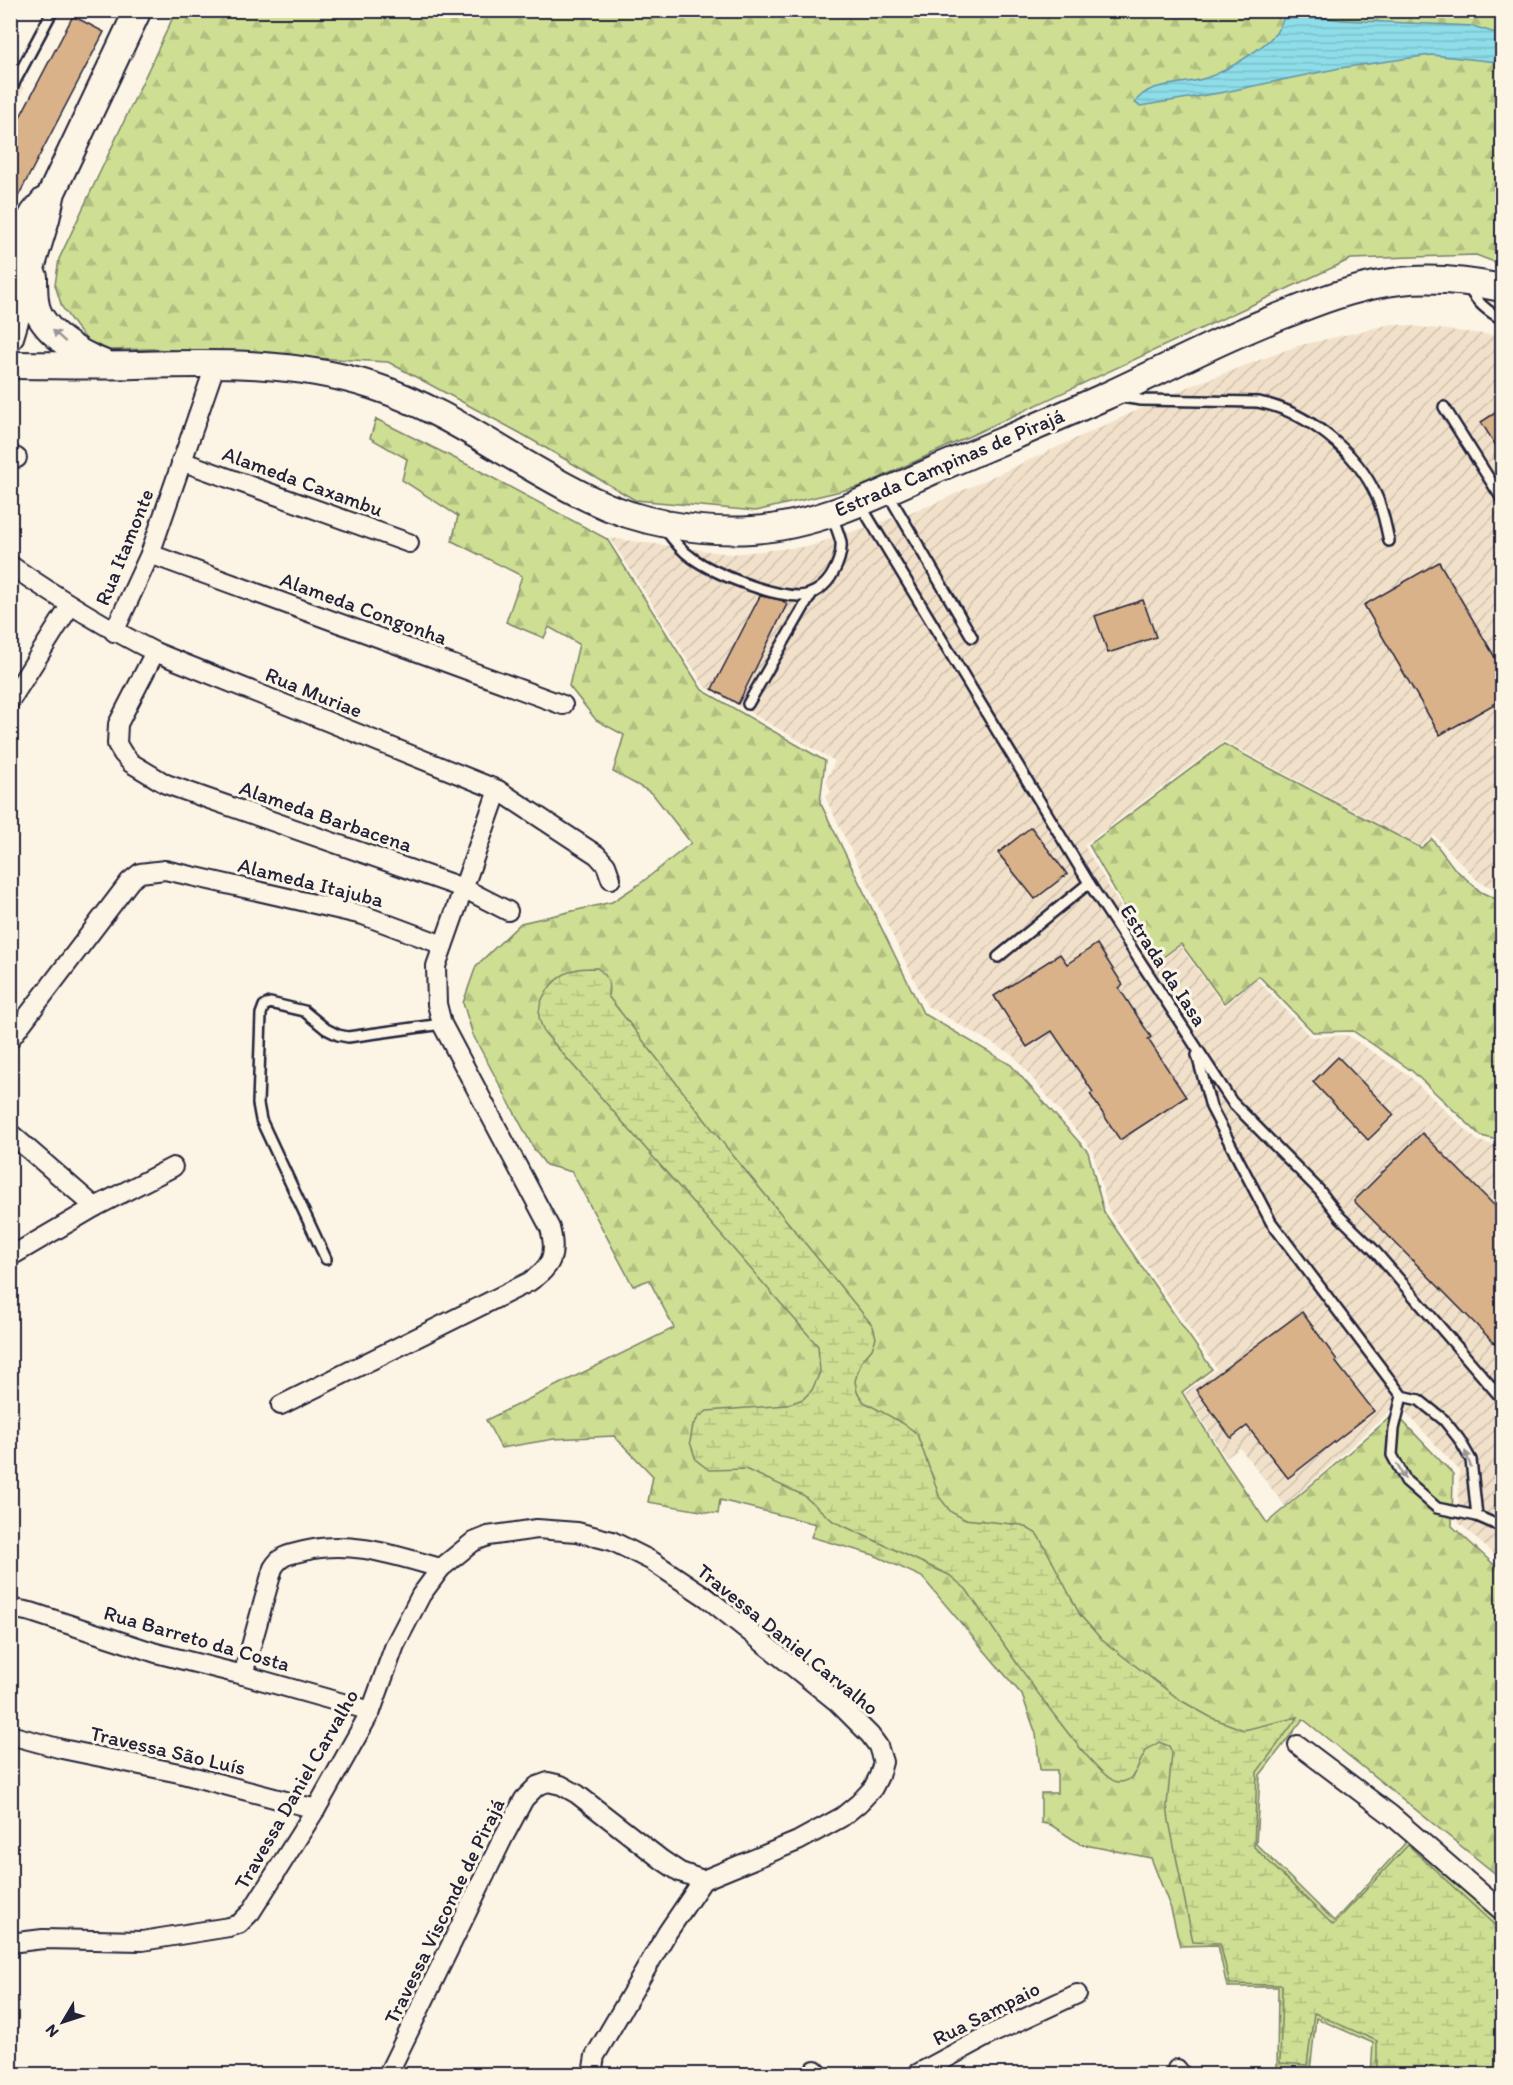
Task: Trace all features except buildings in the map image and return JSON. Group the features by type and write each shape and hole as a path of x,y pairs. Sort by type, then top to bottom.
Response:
{"main road":[{"path":"10,337 52,192 138,10"},
{"path":"10,254 34,213 52,192"},
{"path":"37,250 34,288 36,308 40,315 71,347 89,358 109,365"},
{"name":"Estrada Campinas de Pirajá","path":"10,365 216,363 267,365 311,370 343,377 377,387 436,412 593,501 661,523 714,530 752,530 789,525 860,504 1106,396 1249,328 1320,300 1398,281 1433,279 1466,281 1503,288"}],"street":[{"name":"Rua Itamonte","path":"10,565 70,606 114,632 150,554 216,363"},
{"name":"Alameda Caxambu","path":"181,461 409,543"},
{"name":"Alameda Congonha","path":"150,554 563,705"},
{"path":"10,701 70,606"},
{"name":"Rua Muriae","path":"114,632 155,652 498,790 592,851 606,865 611,879"},
{"name":"Alameda Barbacena","path":"155,652 118,724 117,744 131,762 166,784 463,888 508,911"},
{"path":"281,1405 529,1282 548,1268 552,1258 554,1243 550,1228 442,1024 437,1004 436,966 498,790"},
{"name":"Alameda Itajuba","path":"10,1039 130,881 140,873 165,870 363,915 443,945"},
{"path":"10,1133 95,1207"},
{"path":"10,1254 13,1255 95,1207 173,1167"},
{"name":"Travessa Daniel Carvalho","path":"10,1943 44,1939 142,1941 239,1924 251,1912 315,1809 371,1711 395,1645 421,1595 441,1568 473,1542 488,1536 537,1529 577,1532 612,1541 652,1561 706,1597 837,1702 878,1746 883,1762 873,1788 842,1817 821,1830 703,1880"},
{"path":"243,1675 273,1568 282,1556 321,1546 369,1548 441,1568"},
{"name":"Rua Barreto da Costa","path":"10,1608 41,1615 156,1653 371,1711"},
{"name":"Travessa São Luís","path":"10,1735 62,1749 180,1773 315,1809"},
{"path":"1298,1745 1391,1815 1503,1911"},
{"name":"Travessa Visconde de Pirajá","path":"388,2074 504,1838 525,1799 537,1786 548,1782 561,1785 577,1794 662,1860 680,1872 703,1880"},
{"path":"592,2074 595,2056 668,1933 703,1880"},
{"name":"Rua Sampaio","path":"916,2074 989,2035 1077,1994"}],"lane":[{"path":"10,91 52,10"},
{"path":"1466,281 1473,296 1487,311 1503,319"},
{"path":"1106,396 1141,400 1258,402 1276,405 1294,413 1312,423 1328,436 1365,476 1380,506 1389,541"},
{"path":"1444,407 1503,499"},
{"path":"887,491 972,637"},
{"name":"Estrada da Iasa","path":"860,504 1089,883 1232,1102 1319,1190 1340,1217 1387,1265 1442,1332 1503,1399"},
{"path":"661,523 689,556 720,574 775,592 800,596 822,588 831,577 841,553 841,541 831,513"},
{"path":"748,704 812,593"},
{"path":"998,957 1089,883"},
{"path":"326,1259 261,1120 258,1104 263,1009 267,1004 275,1003 304,1011 326,1029 348,1037 442,1024"},
{"path":"1194,1044 1211,1107 1271,1222 1402,1396 1419,1400 1444,1420 1459,1439 1471,1460 1476,1516"},
{"path":"1402,1396 1394,1429 1392,1455 1406,1481 1437,1508 1476,1516 1503,1527"}],"shaded area":[{"path":"11,81 24,88 11,112"},
{"path":"1392,324 1502,336 1502,893 1478,881 1434,835 1420,846 1224,741 1084,845 1155,964 1180,946 1224,1006 1257,979 1311,1037 1347,1035 1407,1074 1478,1141 1502,1147 1502,1562 1458,1522 1459,1470 1398,1404 1285,1506 1240,1448 1226,1458 1185,1393 1217,1369 1109,1212 1092,1150 1013,1055 927,1006 825,797 831,792 826,781 835,761 705,687 610,538 730,554 810,546 931,505 1190,386 1297,346"}],"green space":[{"path":"176,11 1502,11 1502,265 1476,255 1351,259 862,486 756,511 635,500 520,433 388,362 151,349 109,350 87,340 62,307 55,285 59,259"},
{"path":"376,419 607,539 702,690 825,761 820,802 923,1013 1011,1065 1088,1152 1104,1212 1212,1369 1182,1392 1267,1523 1395,1413 1453,1474 1452,1526 1502,1572 1502,1879 1303,1719 1260,1775 1256,1844 1334,1921 1408,1840 1502,1923 1502,2074 1371,2074 1373,2043 1316,2018 1310,2071 1277,2068 1278,1987 1227,1987 1218,1945 1180,1946 1171,1909 1151,1858 1080,1844 1051,1825 1041,1823 1041,1793 1057,1793 1057,1770 1040,1770 1036,1734 1022,1695 922,1577 874,1555 811,1537 816,1524 720,1500 718,1514 648,1502 653,1476 614,1436 554,1439 501,1448 486,1420 674,1328 649,1280 633,1286 572,1172 546,1165 534,1149 473,1035 463,1003 476,966 521,923 612,902 641,883 691,843 652,793 613,772 624,735 596,720 569,686 579,644 549,627 544,638 506,622 522,576 452,541 458,516 402,480 407,459 370,438"},
{"path":"1224,744 1421,848 1432,839 1454,868 1481,892 1502,902 1502,1141 1481,1136 1412,1071 1353,1031 1313,1032 1259,976 1224,1003 1181,944 1156,962 1089,845"},
{"path":"597,968 608,980 608,996 731,1153 873,1326 876,1338 858,1371 855,1381 857,1392 864,1402 906,1425 917,1434 940,1498 951,1512 964,1519 1022,1525 1037,1534 1080,1615 1102,1640 1180,1700 1212,1718 1244,1730 1298,1717 1257,1772 1254,1847 1333,1925 1408,1845 1502,1932 1502,2074 1377,2074 1377,2041 1314,2013 1307,2065 1280,2063 1282,1985 1230,1984 1220,1943 1193,1942 1167,1805 1172,1753 1169,1746 1159,1742 1148,1749 1129,1779 1118,1782 1105,1775 1087,1756 1040,1696 966,1589 949,1575 833,1521 803,1495 745,1469 709,1470 696,1460 690,1442 693,1425 699,1417 707,1411 787,1405 803,1399 812,1390 820,1372 818,1346 544,1032 539,1018 540,1006 551,985 571,971"}],"water":[{"path":"1294,13 1342,20 1473,26 1502,35 1502,65 1498,62 1431,55 1340,68 1225,92 1140,106 1135,103 1141,96 1157,87 1206,78 1234,65 1270,39 1285,16"}]}
